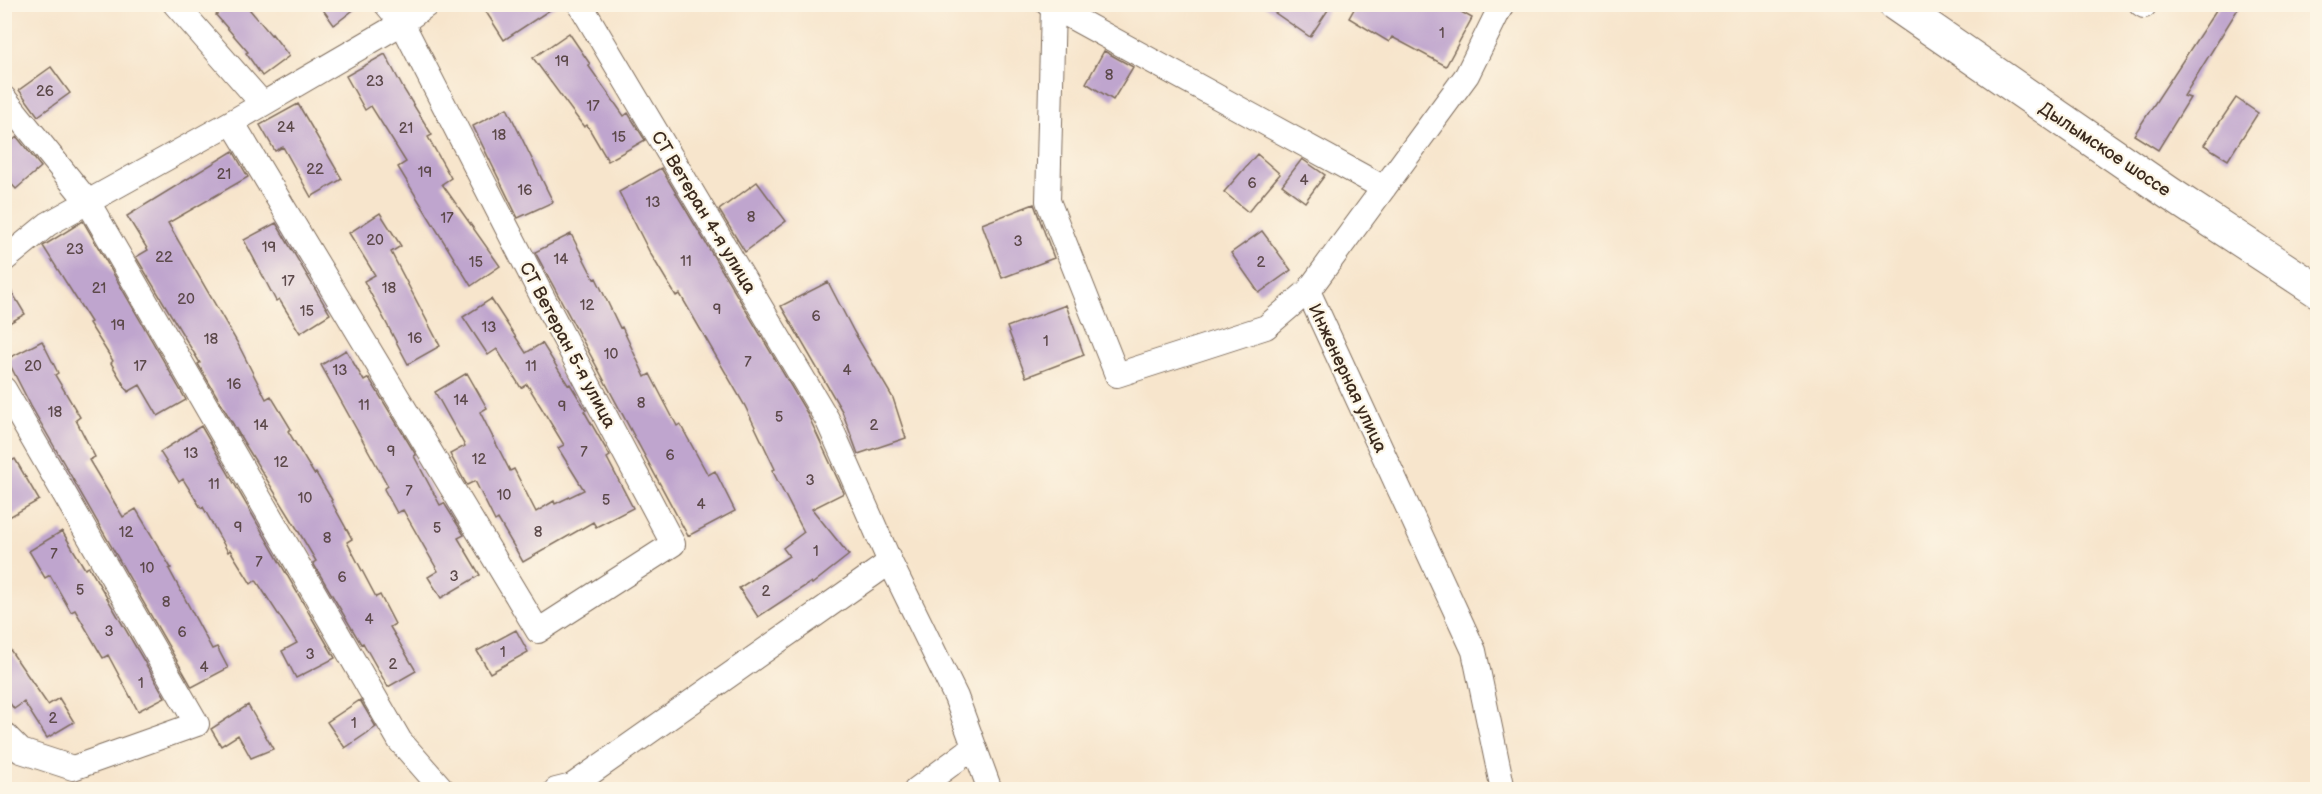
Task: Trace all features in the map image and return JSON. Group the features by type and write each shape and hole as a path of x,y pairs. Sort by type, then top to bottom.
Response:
{"main road":[{"name":"Дылымское шоссе","path":"1895,4 2169,193 2318,291"}],"street":[{"path":"175,4 262,103"},
{"name":"СТ Ветеран 5-я улица","path":"232,122 538,631 673,544 540,294 402,23 386,4"},
{"path":"4,260 48,224 232,122 402,23 428,4"},
{"name":"СТ Ветеран 4-я улица","path":"580,4 827,419 890,562 956,697 990,789"},
{"path":"1308,291 1266,327 1118,375 1048,201 1051,5 1384,188"},
{"name":"Инженерная улица","path":"1495,6 1467,75 1308,291 1474,651 1503,789"},
{"path":"4,98 88,202 400,741 443,789"},
{"path":"4,389 197,724 73,768 21,751 4,734"},
{"path":"556,789 572,786 890,562"},
{"path":"916,789 974,747"}],"building":[{"path":"229,4 245,4 289,56 262,76 246,53 248,52 216,15"},
{"path":"319,4 361,4 334,25"},
{"path":"481,4 559,4 504,40"},
{"path":"1262,4 1332,4 1310,37"},
{"path":"1357,4 1447,4 1472,18 1446,66 1392,37 1389,42 1349,18"},
{"path":"2220,4 2241,4 2184,96 2190,98 2158,150 2134,135"},
{"path":"569,33 590,64 588,65 624,116 628,113 645,140 608,161 587,125 584,127 533,58"},
{"path":"1104,51 1133,67 1113,100 1086,83"},
{"path":"385,54 432,135 428,137 451,178 442,184 500,266 471,286 398,167 406,162 371,106 365,110 346,76"},
{"path":"51,67 70,93 38,116 19,90"},
{"path":"2236,98 2258,113 2228,160 2204,145"},
{"path":"298,104 342,179 311,197 283,147 275,151 260,125"},
{"path":"507,108 553,202 518,218 473,126"},
{"path":"17,137 41,167 16,189 4,176 4,147"},
{"path":"233,151 248,177 168,223 237,342 266,399 271,396 291,429 288,431 332,500 352,539 347,542 376,597 380,595 395,624 390,627 416,671 388,687 313,563 316,561 136,257 148,250 127,216"},
{"path":"1257,154 1280,174 1248,212 1224,192"},
{"path":"1302,159 1325,175 1305,202 1282,185"},
{"path":"661,168 807,413 844,493 812,509 849,555 812,584 811,582 758,617 739,588 789,556 783,548 804,532 772,470 775,469 745,406 680,294 676,296 650,253 619,192"},
{"path":"757,182 786,221 745,252 719,210"},
{"path":"1034,204 1054,258 1002,278 982,224"},
{"path":"380,213 401,246 391,252 440,346 408,364 364,281 375,275 349,233"},
{"path":"83,221 186,400 158,416 140,385 128,392 111,363 113,361 89,323 91,322 43,246"},
{"path":"276,223 330,314 300,333 279,299 276,301 244,240"},
{"path":"1262,231 1291,270 1259,293 1231,253"},
{"path":"571,234 594,279 596,278 620,328 622,327 645,377 650,374 677,426 680,424 708,475 715,471 735,511 688,536 535,252"},
{"path":"4,279 25,314 4,326"},
{"path":"828,282 893,398 906,438 858,454 842,411 781,306"},
{"path":"491,299 526,353 542,343 568,385 570,384 610,456 607,458 633,508 596,527 593,522 523,562 498,519 495,521 475,481 467,485 450,454 465,446 435,392 467,373 487,408 480,412 510,471 514,469 536,512 554,501 555,504 584,490 558,448 564,445 527,384 521,388 497,349 488,355 463,317"},
{"path":"1066,305 1084,355 1026,377 1007,327"},
{"path":"42,341 58,373 55,375 80,417 76,420 95,457 89,460 123,517 136,509 171,568 169,569 212,649 217,647 228,668 192,687 31,406 7,359"},
{"path":"346,350 364,381 369,378 416,455 414,456 440,505 444,503 464,535 458,538 480,575 441,598 428,577 438,571 403,510 397,513 384,489 388,486 321,365"},
{"path":"201,426 335,658 296,678 282,651 297,643 256,580 251,584 230,550 228,552 203,507 201,508 183,479 179,482 160,452"},
{"path":"15,459 39,500 4,520 4,465"},
{"path":"62,531 85,569 89,567 165,697 138,711 108,655 103,658 75,610 71,612 50,575 45,578 29,551"},
{"path":"516,630 528,652 490,673 477,651"},
{"path":"4,641 48,705 59,698 74,722 47,738 24,702 14,709 4,695"},
{"path":"360,700 376,727 345,748 327,722"},
{"path":"248,705 273,749 251,758 238,735 221,746 211,729"}]}
